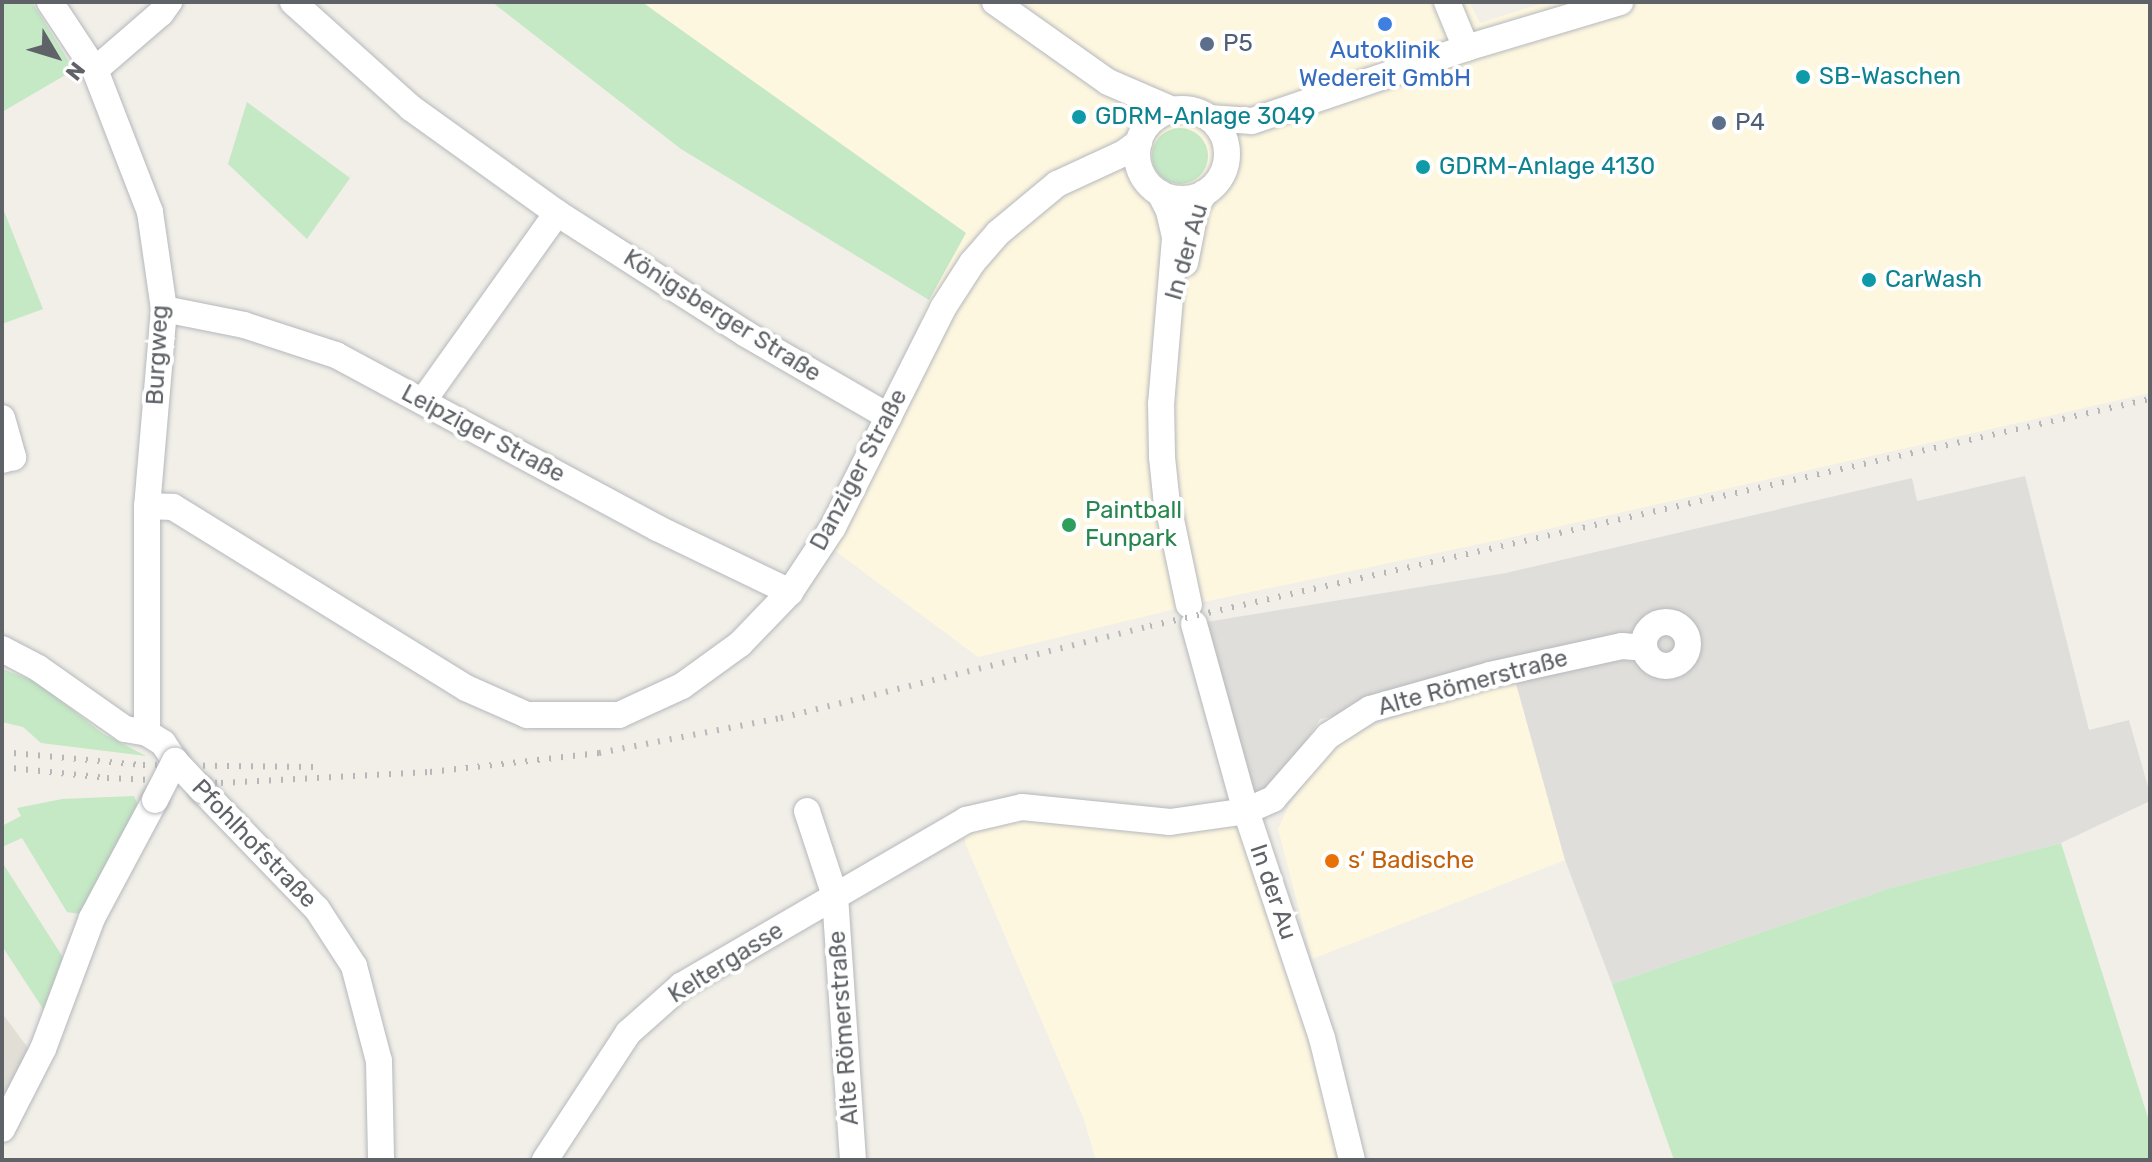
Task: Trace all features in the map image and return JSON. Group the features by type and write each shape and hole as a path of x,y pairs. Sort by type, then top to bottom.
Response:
{"street":[{"name":"Burgweg","path":"50,2 95,70 150,212 164,309 147,506 162,745"},
{"path":"95,70 161,13 169,2"},
{"name":"Königsberger Straße","path":"293,2 411,108 557,213 746,334 889,417"},
{"path":"995,2 1108,82 1173,110 1198,112 1209,118 1217,126 1226,147 1223,173 1204,193 1174,198 1101,164"},
{"path":"1447,2 1466,48"},
{"path":"1209,118 1252,121 1591,6 1620,2"},
{"path":"1108,82 1141,137"},
{"path":"1154,189 1137,157 1141,137 1150,122 1173,110"},
{"path":"1226,147 1252,121"},
{"name":"Danziger Straße","path":"147,506 173,507 466,688 527,715 619,715 682,686 740,644 790,592 833,527 943,308 972,263 998,233 1057,184 1101,164 1141,137"},
{"name":"In der Au","path":"1154,189 1173,221 1175,238 1161,403 1166,496 1192,614 1246,811 1322,1038 1352,1160"},
{"name":"In der Au","path":"1169,312 1178,291 1196,207 1204,193"},
{"path":"423,401 557,213"},
{"name":"Leipziger Straße","path":"164,309 244,325 336,355 657,528 790,592"},
{"path":"2,418 13,457 2,460"},
{"name":"Alte Römerstraße","path":"835,896 966,820 1022,807 1170,822 1246,811 1273,799 1328,736 1370,709 1490,675 1622,646 1644,648"},
{"path":"2,649 38,668 125,729 162,745 155,800 92,918 43,1049 2,1129"},
{"name":"Pfohlhofstraße","path":"162,745 317,909 354,966 379,1061 381,1160"},
{"name":"Alte Römerstraße","path":"807,811 835,896 853,1160"},
{"name":"Keltergasse","path":"545,1160 628,1033 681,986 835,896"}],"shaded area":[{"path":"642,2 1469,2 1480,23 1546,2 2150,2 2150,393 1499,540 1208,601 978,657 830,547 929,300 966,233"},
{"path":"2025,476 2089,730 2129,720 2150,794 2150,801 2061,843 1890,888 1612,984 1565,860 1515,680 1320,719 1286,772 1246,811 1194,624 1506,573 1912,478 1917,501"},
{"path":"1515,680 1565,860 1312,959 1278,829 1289,805 1335,742 1393,718"},
{"path":"1246,811 1322,1038 1339,1160 1096,1160 1083,1117 965,843 966,820"},
{"path":"2,1013 31,1052 7,1094 2,1090"}],"green space":[{"path":"2,2 32,2 74,70 2,112"},
{"path":"492,2 642,2 966,233 929,300 681,149"},
{"path":"247,102 350,178 307,239 228,164"},
{"path":"1180,128 1200,136 1208,156 1200,176 1180,184 1160,176 1152,156 1160,136"},
{"path":"2,206 43,309 2,324"},
{"path":"2,669 37,682 102,733 146,756 41,743 23,727 2,722"},
{"path":"134,796 139,807 86,915 67,912 22,838 2,847 2,826 21,816 17,808 62,799"},
{"path":"2061,843 2150,1124 2150,1160 1674,1160 1612,984 1890,888"},
{"path":"2,862 64,959 47,1015 2,946"}],"railway":[{"path":"2,767 107,778 221,783 430,772 599,753 781,718 1150,626 2150,399"},
{"path":"2,752 143,765 314,767"}],"place":[{"name":"Autoklinik Wedereit GmbH","path":"1385,24"},
{"name":"P5","path":"1207,44"},
{"name":"SB-Waschen","path":"1803,77"},
{"name":"GDRM-Anlage 3049","path":"1079,117"},
{"name":"P4","path":"1719,123"},
{"name":"GDRM-Anlage 4130","path":"1423,167"},
{"name":"CarWash","path":"1869,280"},
{"name":"Paintball Funpark","path":"1069,525"},
{"name":"s‘ Badische","path":"1332,861"}]}
